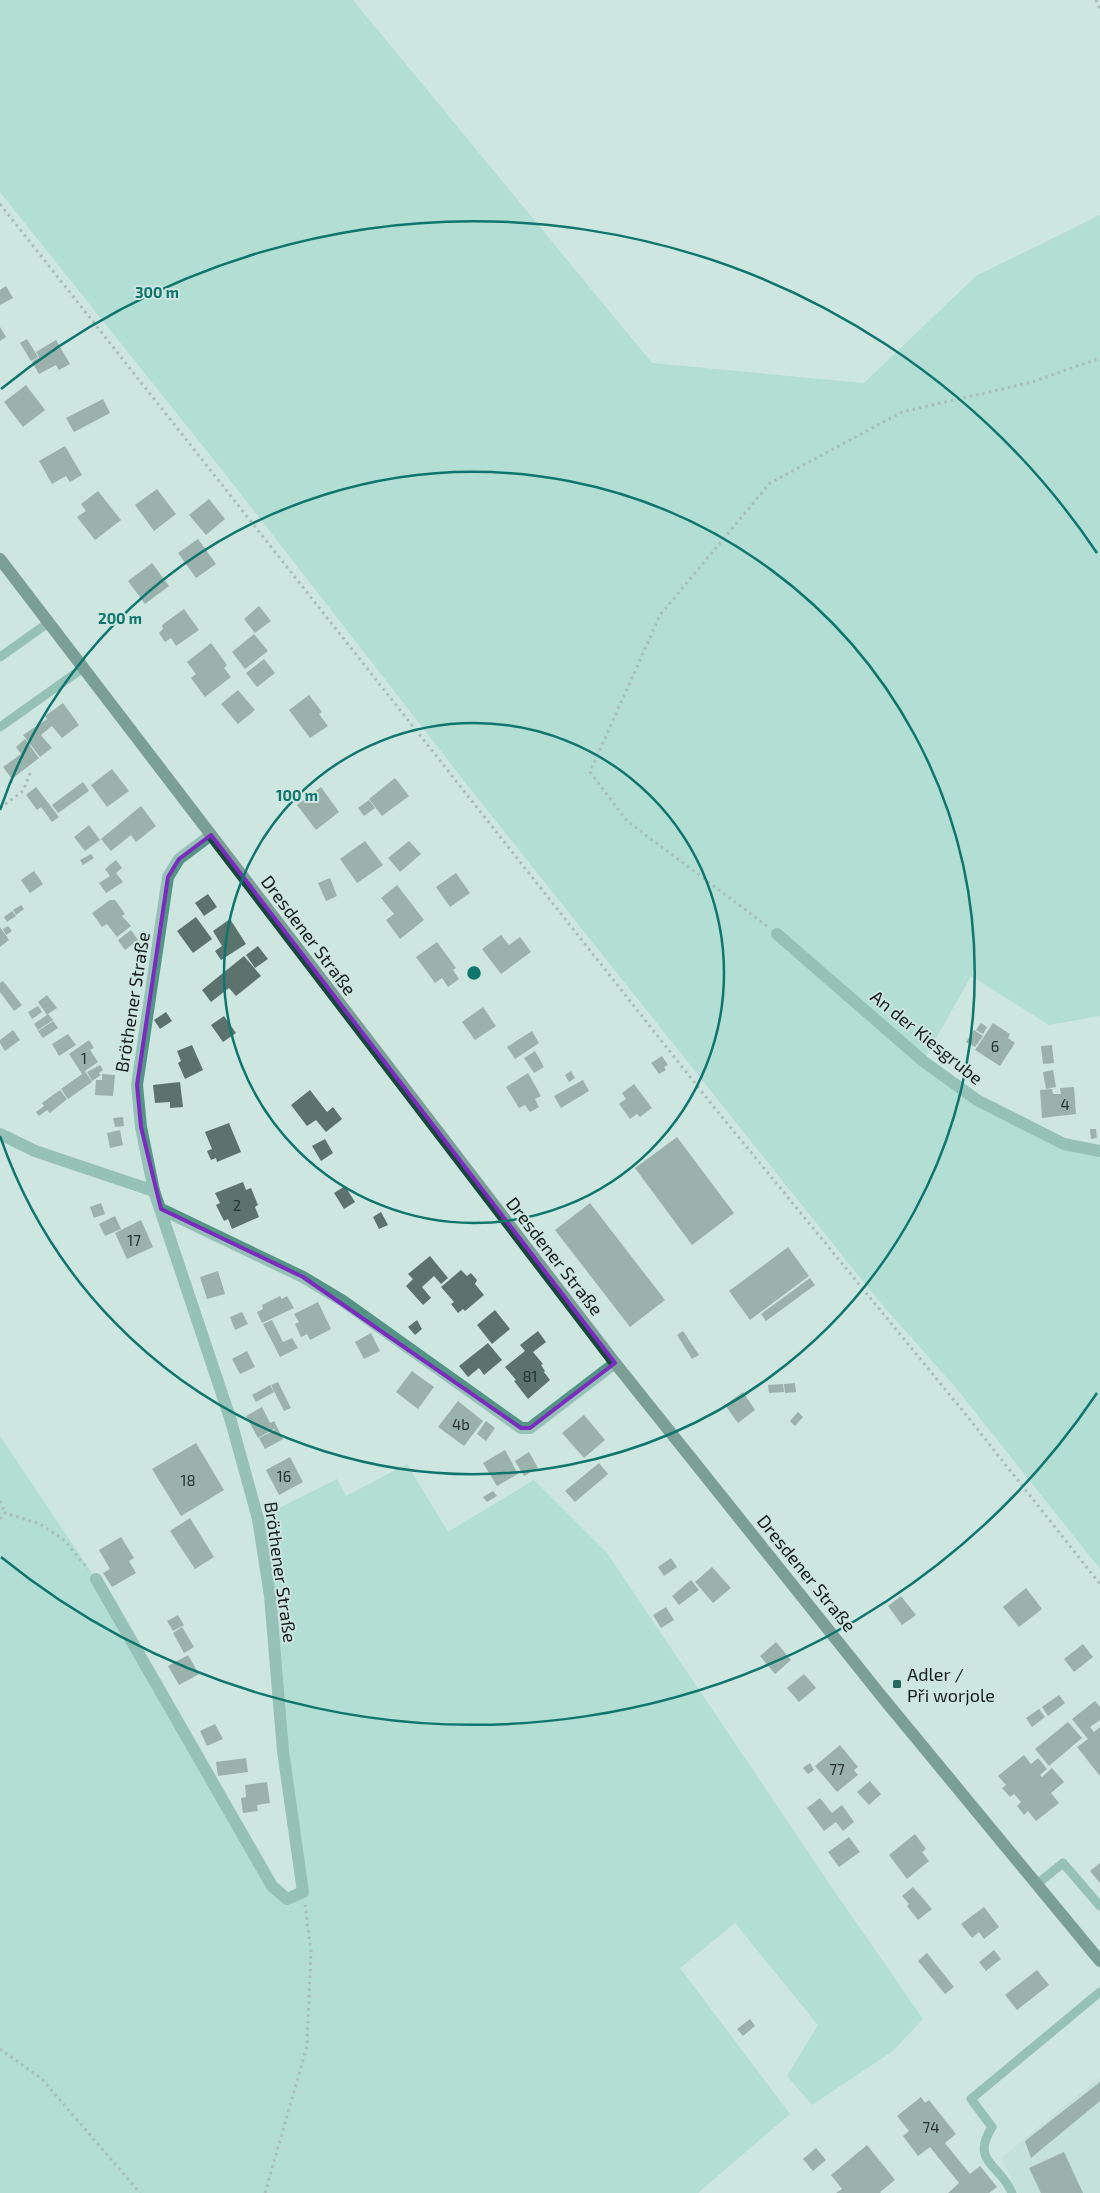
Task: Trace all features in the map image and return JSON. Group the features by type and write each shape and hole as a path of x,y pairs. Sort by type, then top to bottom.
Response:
{"main road":[{"name":"Dresdener Straße","path":"0,559 615,1363 877,1690 1100,1961"}],"street":[{"name":"Bröthener Straße","path":"211,836 179,859 168,877 137,1085 140,1127 154,1192 231,1421 258,1518 270,1596 282,1751 303,1892"},
{"name":"An der Kiesgrube","path":"777,934 923,1061 977,1100 1064,1144 1100,1150"},
{"path":"0,1134 35,1151 154,1192"},
{"path":"161,1209 319,1286 343,1301 521,1428 530,1428 615,1363"},
{"path":"96,1579 272,1886 287,1898 303,1892"}],"lane":[{"path":"0,657 48,623"},
{"path":"0,727 83,668"},
{"path":"1037,1884 1063,1863 1100,1906"},
{"path":"1012,2193 1008,2184 986,2157 983,2148 984,2139 992,2127 971,2099 1100,1992"}],"path":[{"path":"1096,0 1100,10"},
{"path":"0,204 713,1106 967,1416 1100,1584"},
{"path":"777,934 627,821 590,772 660,615 770,483 902,412 1032,382 1100,358"},
{"path":"0,808 23,791 31,771"},
{"path":"0,1501 5,1513 40,1524 64,1540 96,1579"},
{"path":"0,1519 5,1513"},
{"path":"265,2193 307,2046 311,1951 303,1892"},
{"path":"0,2049 41,2078 140,2193"}],"highlighted area":[{"path":"211,835 615,1363 530,1428 521,1428 303,1277 161,1209 141,1127 137,1085 168,877 179,859"}],"shaded area":[{"path":"1100,2077 1100,2193 1018,2193 1001,2158"}],"green space":[{"path":"0,0 353,0 652,363 864,383 976,276 1100,215 1100,1016 1049,1025 971,976 924,1060 977,1099 1064,1143 1100,1150 1100,1569 956,1388 879,1301 785,1184 468,786 230,480 0,192"},
{"path":"0,1436 96,1579 271,1886 287,1899 303,1892 259,1518 337,1479 346,1496 407,1464 448,1532 534,1480 607,1553 835,1892 923,2019 893,2051 812,2105 787,2076 818,2025 735,1923 680,1968 790,2114 698,2193 0,2193"}],"building":[{"path":"6,286 13,298 0,305 0,290"},
{"path":"0,327 6,337 0,341"},
{"path":"27,339 38,357 31,361 20,343"},
{"path":"56,340 70,364 59,370 56,365 39,374 32,362 39,357 36,352"},
{"path":"26,385 45,410 23,427 4,402"},
{"path":"103,399 110,413 74,432 66,418"},
{"path":"65,446 82,475 70,482 66,476 52,484 39,461"},
{"path":"157,489 176,514 154,531 135,505"},
{"path":"98,491 121,520 95,540 77,517 86,511 81,504"},
{"path":"209,499 225,519 206,535 189,515"},
{"path":"198,539 216,564 196,578 178,553"},
{"path":"152,563 169,586 145,604 128,581"},
{"path":"259,606 271,621 255,633 244,619"},
{"path":"184,609 199,630 176,646 171,638 165,642 159,633 163,629 162,625"},
{"path":"254,634 268,651 245,669 232,652"},
{"path":"211,643 227,665 224,668 231,677 205,697 191,678 196,674 187,662"},
{"path":"264,659 275,673 257,687 246,673"},
{"path":"238,690 255,710 238,724 221,704"},
{"path":"309,695 322,712 319,714 328,726 310,738 289,710"},
{"path":"63,703 79,725 62,738 52,726 41,735 52,748 40,757 23,735 47,719 45,716"},
{"path":"25,739 39,758 12,779 3,767 21,754 16,747"},
{"path":"112,769 129,791 107,807 91,785"},
{"path":"395,778 409,796 382,816 369,799"},
{"path":"83,782 89,791 58,813 52,805"},
{"path":"36,787 59,817 52,822 41,807 37,810 26,795"},
{"path":"321,787 339,812 316,830 297,805"},
{"path":"369,800 375,808 364,816 358,808"},
{"path":"141,806 156,826 136,842 131,835 111,851 101,839"},
{"path":"89,825 100,840 85,851 74,837"},
{"path":"365,841 383,865 357,883 340,859"},
{"path":"409,841 421,854 400,872 388,858"},
{"path":"91,854 94,858 83,865 80,860"},
{"path":"116,860 122,868 116,873 123,882 106,893 99,883 110,876 105,869"},
{"path":"34,871 43,884 30,893 21,880"},
{"path":"456,873 470,893 450,907 436,887"},
{"path":"330,878 337,896 326,901 318,883"},
{"path":"397,885 424,920 400,939 386,920 394,914 381,898"},
{"path":"208,894 217,907 204,916 195,903"},
{"path":"110,900 115,900 125,914 122,916 131,926 117,937 107,924 102,927 92,913"},
{"path":"21,905 24,909 16,915 13,910"},
{"path":"12,911 16,916 7,922 4,917"},
{"path":"196,917 212,939 193,953 177,931"},
{"path":"230,919 246,944 221,960 215,951 222,946 213,931"},
{"path":"8,926 12,931 6,935 3,929"},
{"path":"0,927 9,940 0,947"},
{"path":"131,930 138,940 125,950 118,940"},
{"path":"501,935 509,945 520,937 531,952 501,974 482,949"},
{"path":"437,942 456,968 453,970 459,979 448,987 442,978 435,983 416,957"},
{"path":"258,946 268,959 255,968 246,955"},
{"path":"244,956 261,976 236,996 229,988 211,1002 202,990"},
{"path":"3,981 22,1005 14,1011 0,992 0,983"},
{"path":"47,995 57,1008 48,1014 53,1020 38,1030 34,1024 47,1015 38,1002"},
{"path":"38,1006 42,1012 32,1019 28,1012"},
{"path":"483,1007 496,1026 475,1040 462,1022"},
{"path":"166,1012 172,1021 160,1029 154,1020"},
{"path":"224,1016 236,1033 223,1042 211,1025"},
{"path":"53,1021 58,1028 43,1038 38,1031"},
{"path":"981,1023 987,1027 983,1034 976,1030"},
{"path":"993,1023 1010,1034 1008,1038 1015,1043 1000,1066 975,1050"},
{"path":"13,1030 20,1040 5,1051 0,1040"},
{"path":"974,1030 983,1036 975,1047 966,1042"},
{"path":"532,1031 539,1043 515,1059 507,1047"},
{"path":"68,1034 76,1045 59,1056 52,1044"},
{"path":"89,1040 94,1048 90,1050 98,1062 85,1071 92,1082 68,1099 61,1089 82,1074 69,1054"},
{"path":"192,1045 203,1070 185,1079 178,1063 181,1061 177,1051"},
{"path":"1052,1045 1054,1063 1043,1064 1041,1046"},
{"path":"535,1051 544,1067 534,1073 524,1058"},
{"path":"662,1056 668,1065 664,1067 666,1070 659,1074 651,1063"},
{"path":"100,1065 103,1070 99,1073 101,1075 92,1081 87,1072"},
{"path":"1053,1070 1056,1087 1046,1089 1043,1072"},
{"path":"571,1071 575,1078 569,1082 565,1075"},
{"path":"528,1073 541,1096 535,1099 539,1107 530,1112 525,1105 519,1108 506,1087"},
{"path":"102,1074 115,1075 113,1096 95,1095 96,1080 102,1080"},
{"path":"583,1080 589,1091 561,1108 554,1096"},
{"path":"180,1082 183,1107 170,1108 170,1102 155,1103 153,1085"},
{"path":"634,1084 652,1108 640,1117 637,1114 630,1119 619,1104 626,1099 622,1093"},
{"path":"1074,1087 1076,1114 1042,1118 1040,1090 1052,1089 1053,1094 1061,1094 1060,1088"},
{"path":"60,1090 67,1099 50,1113 47,1110 39,1116 36,1112 44,1106 42,1103"},
{"path":"310,1090 327,1112 333,1107 342,1119 326,1132 316,1120 307,1126 291,1105"},
{"path":"123,1117 124,1126 115,1127 113,1118"},
{"path":"229,1123 241,1152 217,1162 216,1158 211,1160 207,1151 212,1149 205,1132"},
{"path":"1090,1129 1096,1129 1097,1138 1091,1139"},
{"path":"120,1130 123,1145 110,1148 107,1133"},
{"path":"677,1137 734,1213 692,1245 635,1168"},
{"path":"325,1139 333,1153 321,1161 312,1146"},
{"path":"243,1182 246,1190 251,1188 258,1205 255,1207 259,1217 232,1229 228,1219 224,1221 216,1205 220,1203 215,1193"},
{"path":"345,1186 355,1202 344,1209 334,1193"},
{"path":"101,1203 105,1214 94,1218 90,1207"},
{"path":"590,1203 665,1300 630,1327 555,1230"},
{"path":"381,1212 388,1225 379,1229 373,1217"},
{"path":"115,1216 121,1229 105,1236 99,1224"},
{"path":"141,1220 153,1247 127,1259 115,1233"},
{"path":"788,1247 809,1276 750,1320 729,1291"},
{"path":"430,1256 448,1278 441,1284 434,1276 422,1287 431,1298 423,1305 406,1286 413,1279 408,1274"},
{"path":"461,1270 467,1276 471,1273 477,1280 475,1284 484,1295 465,1311 463,1309 458,1313 451,1304 454,1302 441,1287"},
{"path":"218,1271 225,1294 207,1299 200,1277"},
{"path":"810,1278 815,1285 766,1321 761,1314"},
{"path":"280,1296 282,1299 287,1296 294,1308 262,1323 257,1312 263,1309 262,1305"},
{"path":"318,1302 331,1329 310,1340 307,1334 301,1337 295,1324 299,1322 294,1314"},
{"path":"495,1310 510,1329 492,1344 477,1325"},
{"path":"242,1312 248,1324 235,1330 230,1317"},
{"path":"272,1320 283,1342 292,1338 298,1348 280,1357 263,1324"},
{"path":"417,1320 422,1329 415,1335 408,1327"},
{"path":"538,1331 546,1342 533,1352 543,1364 541,1365 544,1372 550,1380 528,1399 505,1367 525,1351 520,1345"},
{"path":"683,1331 699,1355 692,1359 677,1335"},
{"path":"371,1333 380,1351 364,1359 355,1342"},
{"path":"488,1343 502,1360 484,1375 479,1368 468,1377 459,1366"},
{"path":"247,1351 255,1367 240,1374 232,1359"},
{"path":"412,1371 434,1387 418,1409 396,1392"},
{"path":"278,1382 291,1408 284,1411 271,1385"},
{"path":"795,1383 796,1392 785,1393 784,1384"},
{"path":"783,1384 784,1392 769,1393 768,1385"},
{"path":"270,1385 274,1392 256,1402 252,1395"},
{"path":"743,1392 755,1410 738,1423 725,1405"},
{"path":"458,1401 483,1421 464,1446 438,1427"},
{"path":"262,1407 270,1423 274,1421 283,1439 265,1449 259,1438 275,1430 258,1438 246,1416"},
{"path":"798,1412 803,1417 795,1426 790,1421"},
{"path":"584,1415 605,1440 584,1458 562,1433"},
{"path":"486,1421 495,1428 486,1441 477,1434"},
{"path":"196,1443 224,1490 181,1516 152,1469"},
{"path":"505,1450 518,1474 497,1486 483,1463"},
{"path":"529,1452 538,1468 524,1476 515,1461"},
{"path":"290,1457 303,1482 279,1495 266,1470"},
{"path":"599,1463 608,1474 575,1502 565,1491"},
{"path":"493,1491 497,1496 487,1502 483,1497"},
{"path":"190,1518 214,1557 195,1569 170,1531"},
{"path":"121,1537 134,1558 129,1561 136,1573 112,1587 103,1573 110,1569 99,1550"},
{"path":"671,1558 677,1567 664,1576 658,1567"},
{"path":"712,1567 731,1588 713,1603 695,1582"},
{"path":"691,1580 699,1590 679,1605 672,1596"},
{"path":"1026,1588 1042,1609 1019,1627 1003,1607"},
{"path":"901,1596 916,1615 902,1625 888,1606"},
{"path":"666,1607 674,1620 661,1628 653,1615"},
{"path":"178,1615 184,1625 173,1631 167,1621"},
{"path":"182,1627 194,1647 184,1653 173,1633"},
{"path":"776,1642 791,1660 775,1674 760,1656"},
{"path":"1083,1644 1093,1657 1074,1672 1064,1659"},
{"path":"188,1655 199,1674 179,1685 168,1666"},
{"path":"804,1674 816,1688 799,1702 787,1688"},
{"path":"1059,1695 1065,1703 1048,1716 1042,1707"},
{"path":"1095,1701 1100,1707 1100,1720 1090,1727 1094,1732 1100,1727 1100,1776 1077,1747 1088,1739 1072,1719"},
{"path":"1039,1709 1045,1717 1032,1727 1026,1718"},
{"path":"1068,1722 1082,1738 1049,1766 1035,1749"},
{"path":"215,1724 223,1739 207,1746 200,1731"},
{"path":"840,1745 858,1767 854,1770 858,1775 837,1792 815,1766"},
{"path":"1024,1755 1031,1764 1038,1758 1047,1769 1040,1775 1042,1777 1052,1768 1064,1782 1051,1793 1059,1803 1036,1821 1028,1811 1024,1815 1017,1806 1021,1802 1014,1794 1010,1797 1002,1788 1006,1785 998,1776"},
{"path":"246,1758 248,1772 218,1776 216,1762"},
{"path":"810,1763 814,1770 808,1774 803,1768"},
{"path":"870,1781 881,1794 869,1805 857,1792"},
{"path":"267,1782 270,1803 257,1805 258,1811 243,1813 241,1798 246,1797 245,1785"},
{"path":"820,1798 832,1813 842,1805 854,1822 843,1831 836,1822 824,1831 807,1808"},
{"path":"915,1834 926,1849 922,1852 929,1861 907,1879 889,1855"},
{"path":"849,1837 860,1852 839,1867 828,1852"},
{"path":"1100,1863 1100,1883 1090,1871"},
{"path":"913,1887 932,1909 918,1920 902,1896"},
{"path":"984,1907 999,1927 984,1939 979,1932 972,1938 961,1924"},
{"path":"994,1950 1001,1959 986,1971 979,1962"},
{"path":"927,1953 954,1987 945,1994 918,1961"},
{"path":"1037,1970 1049,1985 1017,2010 1005,1995"},
{"path":"750,2019 755,2026 743,2036 737,2029"},
{"path":"1100,2082 1100,2101 1031,2158 1025,2141"},
{"path":"921,2097 925,2103 929,2100 956,2134 945,2143 970,2174 980,2166 997,2187 989,2193 948,2193 959,2183 930,2147 918,2156 903,2136 909,2131 897,2116"},
{"path":"867,2145 895,2180 881,2193 836,2193 842,2189 831,2175"},
{"path":"816,2148 826,2160 813,2171 803,2159"},
{"path":"1064,2152 1083,2193 1041,2193 1029,2168"}],"place":[{"name":"Adler / Při worjole","path":"897,1684"}]}
